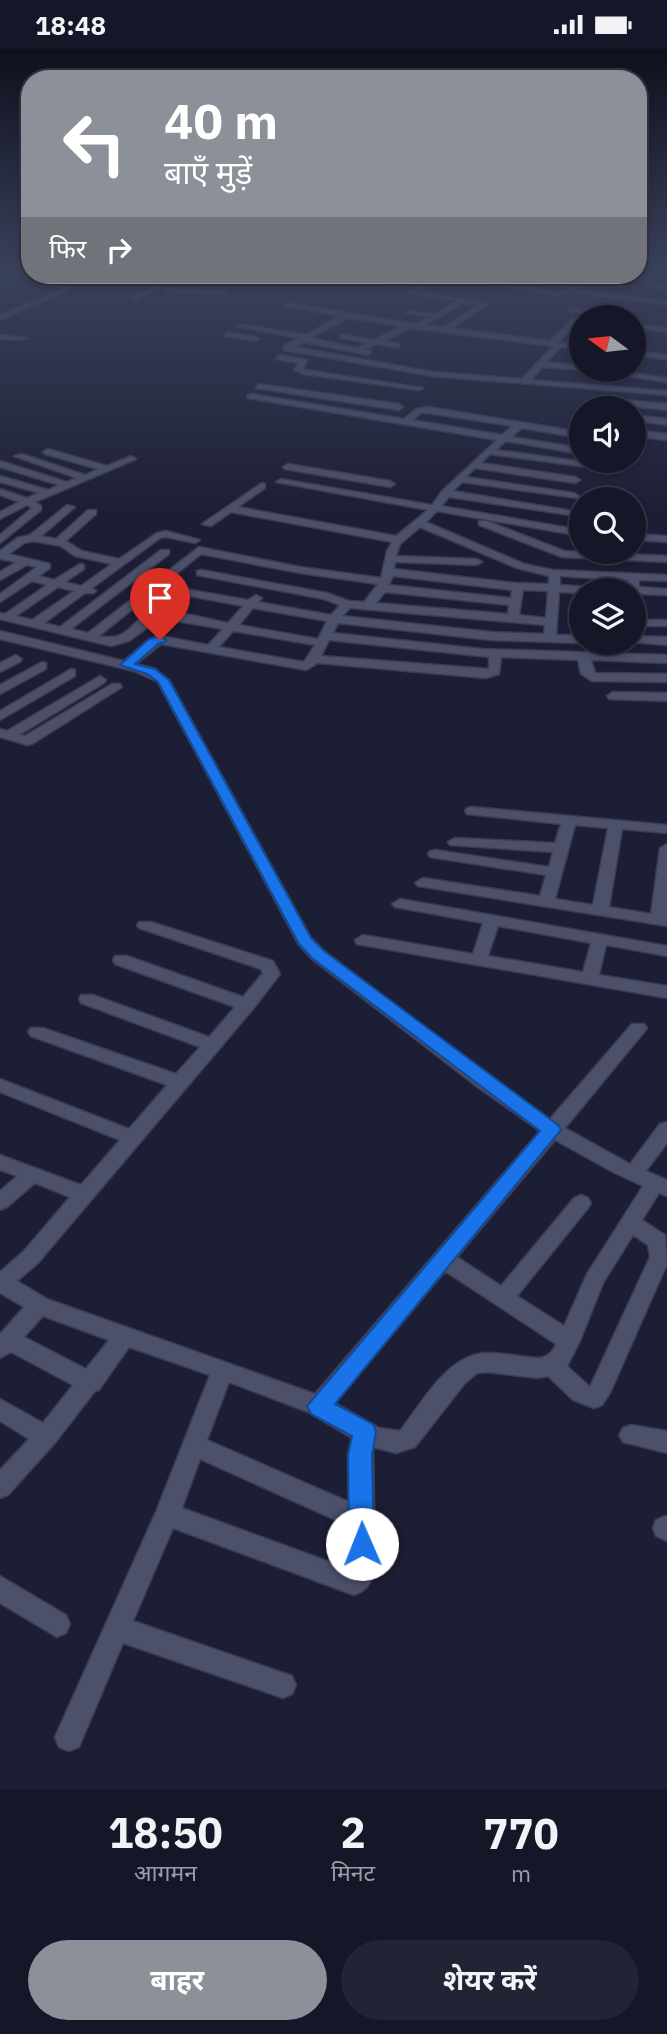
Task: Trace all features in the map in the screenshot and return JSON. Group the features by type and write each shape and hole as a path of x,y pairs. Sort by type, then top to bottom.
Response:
{"street":[{"path":"299,351 348,364 365,363 433,374 667,393"},
{"path":"358,351 377,356 365,363"},
{"path":"524,382 551,351"},
{"path":"549,354 560,355"},
{"path":"646,354 667,357"},
{"path":"279,357 304,362 298,370 314,374 421,386"},
{"path":"540,363 569,367"},
{"path":"327,375 348,364"},
{"path":"557,382 569,369"},
{"path":"277,400 314,374"},
{"path":"388,417 433,374"},
{"path":"646,377 667,380"},
{"path":"276,378 363,391"},
{"path":"259,386 399,407"},
{"path":"397,395 409,397"},
{"path":"251,396 568,448"},
{"path":"646,406 667,408 663,421 649,435"},
{"path":"407,420 424,410 569,435"},
{"path":"368,605 385,581 390,559 399,540 487,451 520,425"},
{"path":"646,435 667,437"},
{"path":"4,466 48,452 78,448"},
{"path":"62,451 78,461 103,468 131,459"},
{"path":"487,451 568,463"},
{"path":"78,461 101,452"},
{"path":"2,512 86,478 120,456"},
{"path":"24,458 86,478"},
{"path":"514,522 568,463"},
{"path":"473,465 575,480"},
{"path":"4,466 68,485"},
{"path":"288,467 390,484"},
{"path":"335,492 353,478"},
{"path":"0,479 49,493"},
{"path":"459,479 569,495"},
{"path":"281,482 335,492 425,516 457,513 569,531"},
{"path":"207,524 262,487"},
{"path":"0,492 37,506 37,510 0,541"},
{"path":"445,493 569,512"},
{"path":"33,538 70,507"},
{"path":"231,509 399,540"},
{"path":"59,542 92,512"},
{"path":"457,513 562,554 667,559"},
{"path":"425,516 458,540 569,585"},
{"path":"36,623 163,534 195,540"},
{"path":"0,555 21,540 33,538 59,542 79,554 120,562"},
{"path":"646,538 667,539"},
{"path":"443,560 458,540"},
{"path":"141,547 189,557"},
{"path":"90,637 199,550 300,570 515,602"},
{"path":"63,630 165,552"},
{"path":"0,555 46,566 0,599"},
{"path":"390,559 477,562"},
{"path":"0,577 27,560"},
{"path":"5,616 80,567"},
{"path":"201,573 327,596 346,604 550,622"},
{"path":"385,581 517,587 554,581 633,576 667,578"},
{"path":"31,578 137,601"},
{"path":"550,638 554,581"},
{"path":"212,649 268,585"},
{"path":"513,618 517,587"},
{"path":"173,590 334,619 491,636 569,639"},
{"path":"646,591 667,592"},
{"path":"127,665 157,640 299,666 309,664 334,619 346,604"},
{"path":"5,616 111,642 121,641 155,614 323,640 495,654 667,659"},
{"path":"646,623 667,623"},
{"path":"4,639 151,671 163,680 305,941 318,955 552,1130 663,1188 667,1203"},
{"path":"646,640 667,641"},
{"path":"314,659 486,674 495,671 495,654"},
{"path":"589,657 587,674 592,677 667,678"},
{"path":"0,668 16,659"},
{"path":"0,690 42,666"},
{"path":"0,716 71,673"},
{"path":"4,735 100,680"},
{"path":"4,735 27,741 116,687"},
{"path":"613,697 667,697"},
{"path":"472,811 667,829"},
{"path":"547,902 569,821"},
{"path":"600,911 616,825"},
{"path":"455,842 561,848"},
{"path":"423,883 662,921 667,848"},
{"path":"435,854 555,872"},
{"path":"400,904 667,951"},
{"path":"480,960 492,920"},
{"path":"145,925 267,965 272,974 32,1257 1,1283 39,1305 319,1406 396,1445 407,1440 457,1376 471,1365 487,1362 538,1368 552,1366 561,1357 569,1341 594,1280 630,1222 663,1188"},
{"path":"590,979 600,939"},
{"path":"363,940 667,992"},
{"path":"121,960 247,1005"},
{"path":"87,999 214,1045"},
{"path":"319,1406 638,1028"},
{"path":"37,1032 182,1083"},
{"path":"0,1085 134,1138"},
{"path":"633,1173 667,1129"},
{"path":"0,1161 85,1195"},
{"path":"0,1202 33,1174"},
{"path":"503,1298 581,1203"},
{"path":"552,1366 588,1397 594,1398 599,1393 660,1257 659,1241 630,1222"},
{"path":"444,1260 569,1341"},
{"path":"39,1305 4,1345 91,1383"},
{"path":"0,1487 91,1383 125,1336"},
{"path":"69,1737 167,1514 223,1370"},
{"path":"0,1409 46,1437"},
{"path":"167,1514 354,1583 360,1578 362,1569 360,1455 365,1431"},
{"path":"632,1436 667,1442"},
{"path":"194,1445 361,1519"},
{"path":"0,1589 57,1624"},
{"path":"117,1628 283,1685"}],"route":[{"path":"160,640 127,665 151,671 163,680 305,941 318,955 552,1130 319,1406 365,1431 360,1455 362,1544"}]}
